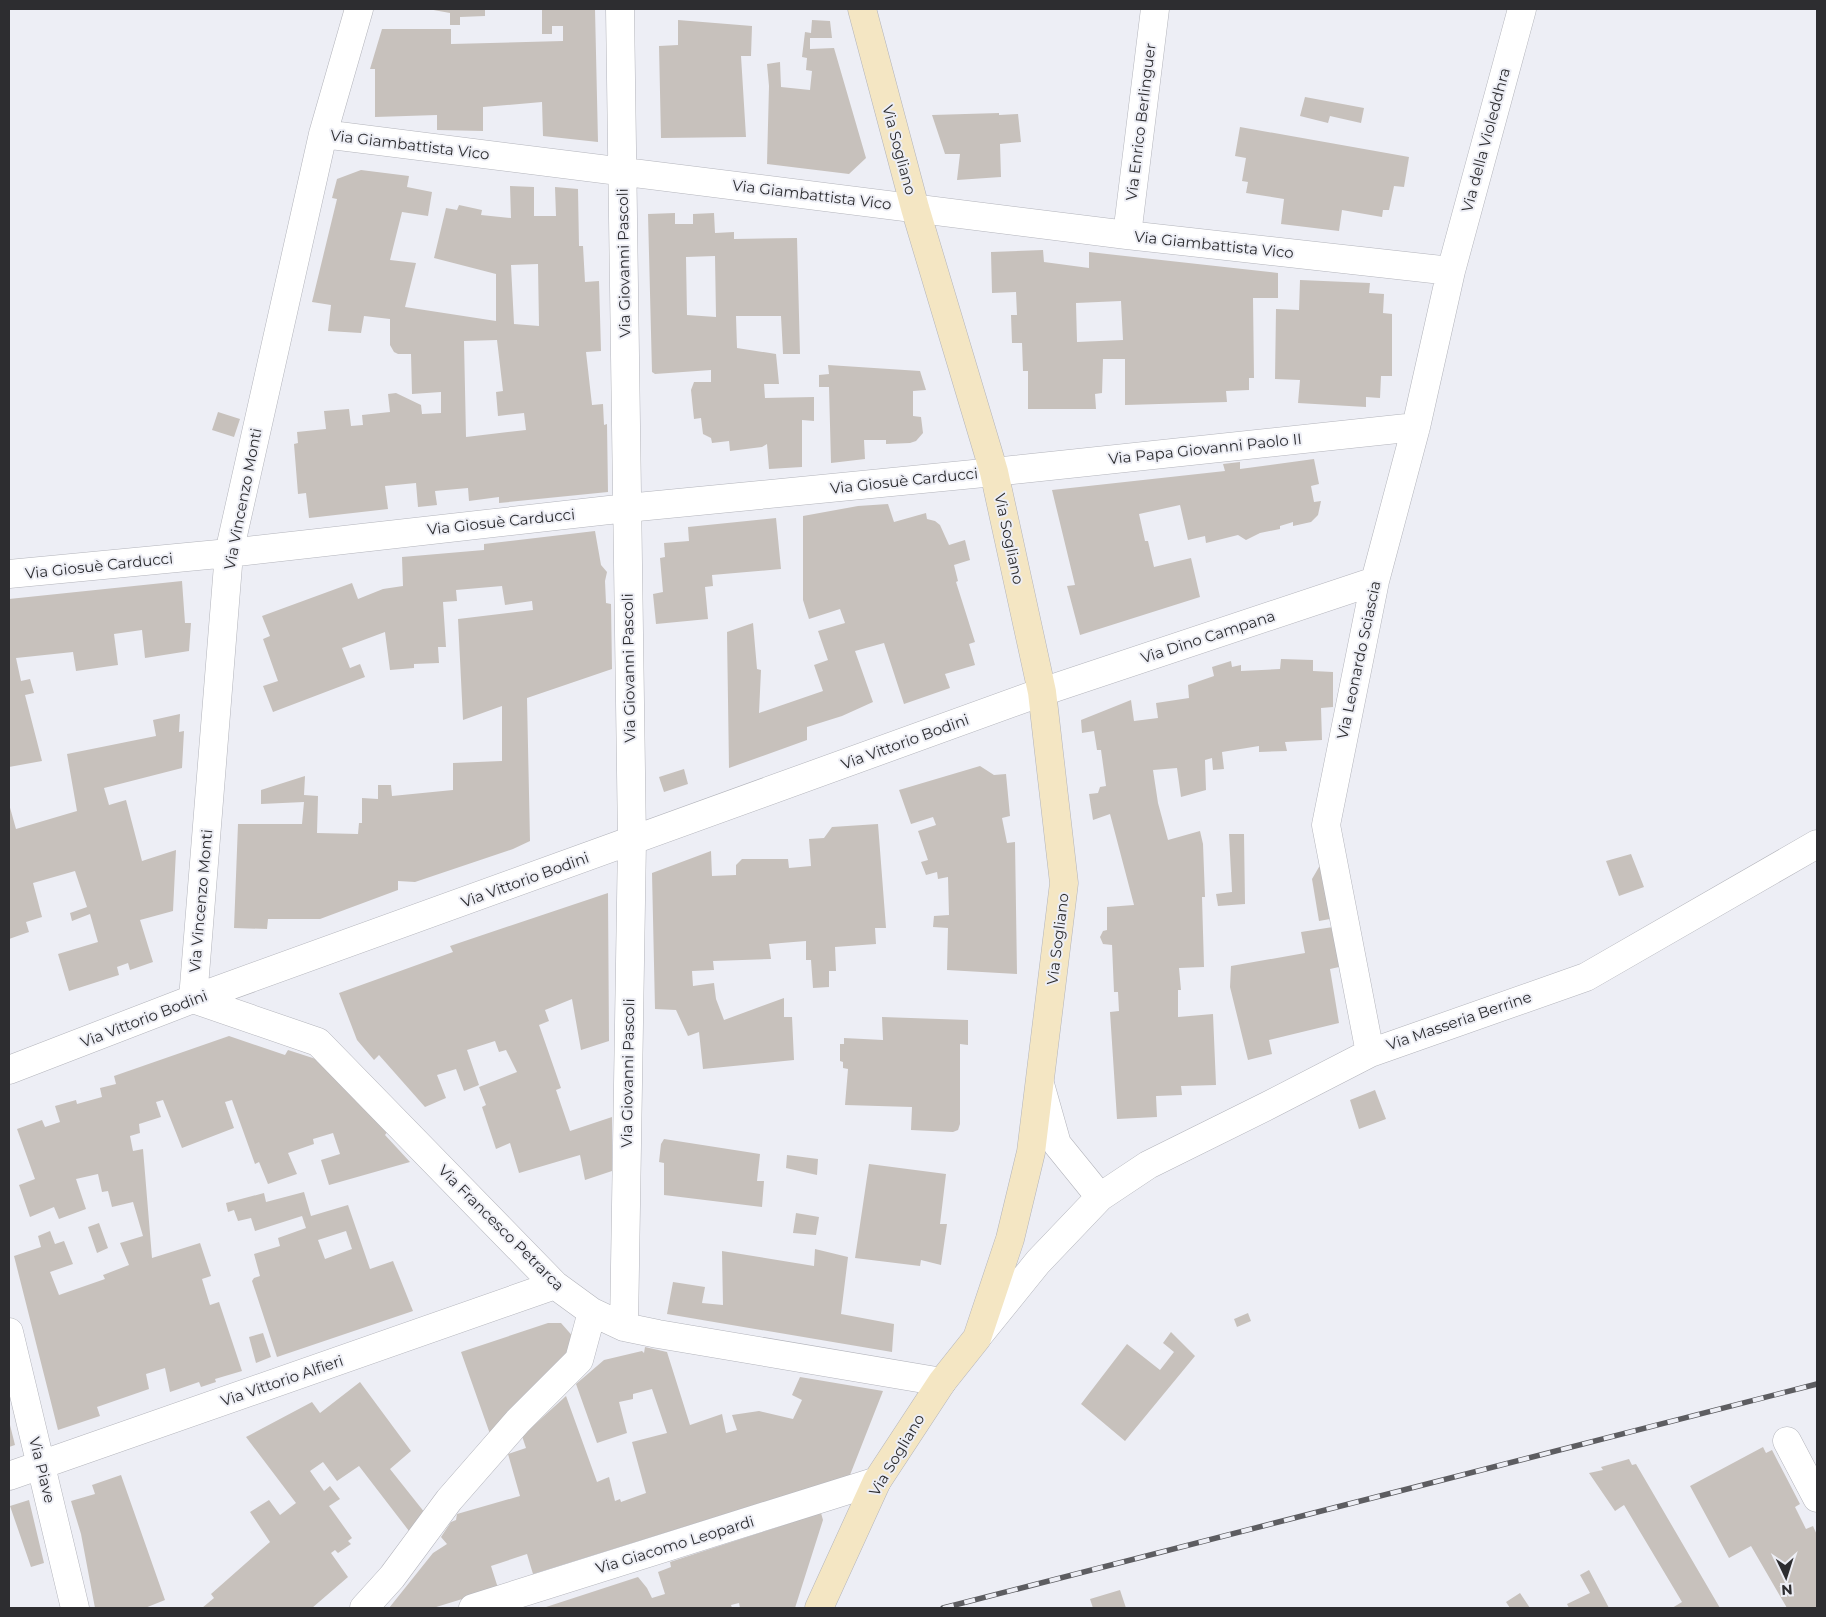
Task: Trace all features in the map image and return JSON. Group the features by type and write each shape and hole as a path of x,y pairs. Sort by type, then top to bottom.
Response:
{"street":[{"name":"Via Vincenzo Monti","path":"194,999 229,553 322,134 359,9"},
{"name":"Via Giovanni Pascoli","path":"620,9 632,841 624,1327"},
{"name":"Via Sogliano","path":"862,9 915,208 994,472 1042,692 1064,883 1031,1152 1012,1230 977,1338"},
{"name":"Via Enrico Berlinguer","path":"1127,235 1155,9"},
{"name":"Via della Violeddhra","path":"1451,271 1522,9"},
{"name":"Via Giambattista Vico","path":"322,134 1127,235 1451,271"},
{"name":"Via Leonardo Sciascia","path":"1370,1053 1326,825 1375,581 1416,427 1451,271"},
{"name":"Via Papa Giovanni Paolo II","path":"994,472 1416,427"},
{"name":"Via Giosuè Carducci","path":"9,574 229,553 627,508 994,472"},
{"name":"Via Dino Campana","path":"1042,692 1375,581"},
{"name":"Via Vittorio Bodini","path":"9,1070 194,999 1042,692"},
{"name":"Via Masseria Berrine","path":"1100,1197 1148,1165 1370,1053 1586,976 1817,844"},
{"name":"Via Francesco Petrarca","path":"194,999 318,1042 554,1285 592,1312 624,1327 668,1336 942,1382"},
{"name":"Via Sogliano","path":"819,1608 877,1481 942,1382 1038,1262 1100,1197 1057,1144 1040,1084"},
{"name":"Via Vittorio Alfieri","path":"9,1476 554,1285"},
{"path":"364,1608 392,1578 449,1500 518,1421 580,1360 592,1312"},
{"name":"Via Piave","path":"9,1332 75,1608"},
{"path":"1788,1441 1817,1498"},
{"name":"Via Giacomo Leopardi","path":"473,1608 877,1481"}],"building":[{"path":"428,9 485,9 485,16 460,17 460,25 450,25 450,13"},
{"path":"542,9 595,9 598,142 543,136 542,102 483,107 483,131 437,130 437,115 375,117 375,69 370,69 382,29 451,29 451,44 563,41 563,26 552,26 552,34 542,34"},
{"path":"678,20 752,26 751,56 741,56 746,137 661,138 659,46 678,45"},
{"path":"812,20 830,21 832,38 810,38 810,49 834,48 866,158 849,174 767,164 769,86 767,64 780,62 781,87 810,90 812,71 806,70 807,58 802,57 805,32 811,33"},
{"path":"1305,97 1364,108 1361,123 1330,116 1328,123 1300,116"},
{"path":"999,113 999,115 1018,114 1021,142 1000,144 1001,177 957,180 960,154 945,154 932,115"},
{"path":"1240,127 1409,157 1404,187 1394,186 1389,210 1383,210 1382,217 1342,210 1339,231 1281,224 1284,199 1246,193 1248,182 1242,181 1246,158 1235,156"},
{"path":"361,170 409,176 407,187 432,192 428,216 402,212 390,260 416,263 405,307 496,321 496,274 434,258 446,208 457,210 459,205 482,210 481,215 511,218 510,186 534,187 534,216 556,216 555,187 578,189 579,246 583,246 585,282 599,281 601,351 586,352 592,405 603,404 604,425 607,424 608,492 499,503 499,497 469,501 468,488 435,491 437,505 418,507 416,483 385,486 388,509 309,518 306,493 298,494 294,444 298,443 297,432 326,429 324,411 349,409 351,426 363,425 362,415 390,412 388,394 396,393 421,405 422,414 441,413 441,392 412,394 411,354 398,354 394,352 390,345 390,319 364,316 361,333 328,331 331,305 312,302 337,199 332,198 337,179","holes":["538,264 539,326 514,324 511,265","497,340 503,391 496,392 498,416 524,413 526,430 466,437 464,341"]},
{"path":"675,213 675,224 693,224 693,214 714,213 715,233 734,232 734,239 797,238 800,354 783,354 781,316 736,316 737,348 776,354 779,384 764,384 765,398 814,397 814,421 802,420 802,467 769,469 767,444 762,447 730,451 729,441 712,443 711,438 703,434 701,418 694,419 691,390 694,382 711,382 711,370 655,374 652,372 648,214","holes":["715,256 716,317 687,315 686,257"]},
{"path":"1043,250 1044,262 1089,268 1089,252 1278,273 1278,298 1253,298 1254,378 1249,378 1249,390 1226,391 1227,402 1125,405 1125,359 1103,359 1102,393 1095,394 1096,409 1028,409 1028,371 1023,371 1022,343 1012,343 1011,315 1017,315 1016,292 992,293 991,252","holes":["1121,301 1123,340 1077,342 1076,303"]},
{"path":"1300,280 1370,283 1369,293 1384,294 1383,313 1392,314 1392,376 1381,376 1380,398 1366,397 1366,407 1298,403 1300,380 1275,379 1276,309 1299,310"},
{"path":"828,365 920,371 926,390 913,391 913,416 921,417 923,433 916,441 910,443 886,444 886,440 864,440 865,459 831,463 829,387 819,387 819,375 829,374"},
{"path":"218,412 240,419 234,437 212,430"},
{"path":"1314,459 1319,484 1311,486 1314,502 1321,501 1318,515 1311,522 1293,526 1293,522 1280,526 1280,529 1260,533 1246,540 1238,535 1206,543 1205,536 1188,540 1180,505 1139,514 1145,541 1148,541 1154,567 1191,558 1200,597 1080,635 1067,586 1075,585 1052,490 1225,471 1223,464 1240,462 1240,469"},
{"path":"888,504 894,522 926,513 927,519 935,521 940,525 949,545 965,540 970,560 954,565 958,581 956,582 975,642 969,644 975,665 945,674 950,688 904,704 884,643 855,651 873,702 842,716 807,727 807,740 729,768 727,632 753,623 757,669 761,670 759,713 823,691 814,665 828,660 818,631 845,623 840,609 809,619 803,600 803,516 858,506"},
{"path":"776,518 781,569 712,575 713,586 705,587 708,619 656,624 653,594 663,592 660,558 665,557 664,543 689,541 688,527"},
{"path":"595,531 601,565 607,572 605,581 606,603 611,604 612,669 527,698 530,841 513,849 415,882 398,881 398,890 320,919 268,919 267,929 234,928 238,824 302,824 304,802 261,804 261,790 305,776 304,795 318,796 317,833 358,834 359,823 362,823 362,798 378,799 378,785 391,785 392,796 453,790 453,763 502,761 502,706 463,720 458,619 533,610 532,601 505,605 502,586 456,590 457,601 443,602 446,647 438,647 439,663 414,664 414,668 390,670 385,632 342,648 350,668 360,664 365,677 273,712 263,686 278,681 263,639 270,636 262,616 352,583 358,599 383,589 403,586 402,557 484,550 484,544"},
{"path":"182,581 185,623 191,623 189,651 145,658 142,630 114,634 118,665 76,671 73,652 16,658 21,681 30,679 34,693 25,695 42,761 9,767 9,599"},
{"path":"1281,659 1313,660 1313,671 1333,672 1333,707 1321,708 1322,740 1285,742 1287,751 1259,752 1259,746 1222,752 1224,769 1213,770 1212,758 1205,760 1206,790 1181,797 1177,768 1153,770 1158,803 1168,840 1200,831 1203,844 1205,897 1202,897 1204,967 1179,968 1181,990 1178,990 1178,1017 1213,1014 1216,1085 1181,1086 1182,1095 1156,1096 1157,1117 1117,1119 1110,1012 1119,1011 1118,992 1114,992 1112,945 1103,944 1100,937 1103,931 1107,930 1107,907 1134,905 1110,814 1093,820 1089,794 1098,793 1100,787 1106,786 1101,750 1097,750 1094,731 1082,733 1081,720 1131,700 1134,721 1158,718 1156,703 1189,698 1188,685 1214,676 1212,667 1231,661 1232,667 1241,665 1241,671 1280,669"},
{"path":"180,714 179,732 184,731 182,768 104,788 109,805 126,800 142,861 176,850 173,911 140,920 153,962 130,970 128,963 117,967 119,975 69,991 58,954 98,942 90,914 72,921 70,913 87,907 75,871 33,883 42,917 26,922 29,932 9,939 9,804 16,829 77,811 67,754 156,736 153,720"},
{"path":"980,766 994,775 1006,774 1010,816 1002,818 1007,843 1015,842 1017,974 947,970 948,928 933,927 934,916 949,915 948,877 938,879 937,872 926,875 921,862 928,860 918,831 936,825 933,817 911,824 899,790"},
{"path":"684,769 688,784 664,792 659,777"},
{"path":"878,824 886,928 875,928 876,944 835,947 836,971 829,971 829,987 813,988 811,960 806,960 806,941 769,944 771,959 713,961 714,970 692,971 693,986 714,983 716,999 724,1020 784,998 784,1017 792,1017 794,1060 703,1069 699,1032 688,1036 676,1010 655,1009 652,873 711,851 712,876 736,875 736,865 742,859 788,859 789,868 811,866 809,839 824,838 832,827"},
{"path":"1229,834 1244,834 1245,904 1218,906 1216,894 1232,892"},
{"path":"1631,854 1644,887 1619,896 1606,861"},
{"path":"1319,867 1322,867 1330,919 1319,921 1312,879"},
{"path":"608,893 609,1041 581,1050 572,999 545,1010 549,1021 539,1025 561,1088 556,1090 570,1131 612,1117 612,1171 585,1180 580,1155 519,1173 510,1143 496,1149 482,1107 486,1105 479,1087 517,1072 506,1050 499,1052 495,1041 467,1050 479,1085 464,1091 456,1069 437,1075 446,1098 425,1107 379,1055 374,1060 357,1040 339,993 453,952 450,946"},
{"path":"1333,927 1339,967 1330,969 1339,1023 1269,1040 1272,1054 1248,1060 1230,987 1231,966 1305,953 1301,932"},
{"path":"882,1017 968,1020 968,1045 960,1044 960,1124 958,1130 953,1132 911,1130 912,1107 845,1105 848,1069 843,1068 843,1062 840,1061 840,1044 844,1044 844,1038 883,1040"},
{"path":"229,1036 285,1055 288,1050 322,1061 388,1131 385,1135 410,1162 329,1185 321,1160 340,1154 333,1133 313,1139 314,1144 288,1153 297,1174 268,1184 259,1162 255,1164 232,1100 225,1102 234,1128 182,1148 163,1100 156,1102 161,1117 139,1124 140,1133 130,1136 133,1151 143,1149 152,1258 200,1243 211,1276 202,1279 210,1305 219,1302 242,1371 215,1379 216,1382 201,1387 199,1382 170,1392 165,1368 146,1374 149,1389 97,1407 100,1416 58,1430 14,1256 41,1247 38,1236 50,1231 55,1244 64,1241 73,1264 50,1272 59,1295 105,1279 103,1275 129,1265 120,1243 143,1236 133,1202 112,1207 108,1191 102,1192 98,1174 76,1179 86,1209 59,1219 54,1207 30,1217 19,1185 35,1179 17,1129 42,1120 45,1127 60,1122 55,1106 76,1100 77,1104 102,1097 100,1088 116,1084 114,1076"},
{"path":"1375,1090 1386,1119 1359,1129 1350,1100"},
{"path":"664,1139 760,1154 757,1181 764,1181 762,1207 664,1195 664,1163 659,1162 661,1144"},
{"path":"787,1155 818,1159 817,1175 786,1168"},
{"path":"869,1164 946,1174 940,1224 947,1224 941,1265 921,1260 920,1266 855,1258"},
{"path":"304,1192 311,1216 348,1205 370,1269 393,1261 413,1311 277,1357 252,1281 260,1276 254,1254 280,1246 278,1238 306,1228 302,1216 255,1231 251,1218 238,1221 234,1210 228,1212 226,1203 264,1193 266,1202","holes":["346,1231 352,1249 325,1259 318,1240"]},
{"path":"796,1213 819,1217 816,1235 793,1233"},
{"path":"99,1223 108,1248 97,1253 88,1227"},
{"path":"815,1249 848,1257 841,1314 894,1324 892,1352 667,1314 673,1282 705,1287 702,1303 723,1305 722,1251 814,1266"},
{"path":"1248,1313 1251,1321 1237,1327 1234,1319"},
{"path":"548,1323 561,1323 576,1340 578,1346 490,1434 461,1352"},
{"path":"1171,1332 1195,1356 1125,1441 1081,1404 1127,1344 1160,1370 1174,1352 1163,1343"},
{"path":"263,1333 271,1357 256,1363 249,1337"},
{"path":"645,1347 667,1352 690,1425 722,1414 726,1433 737,1430 732,1415 759,1411 793,1419 802,1400 792,1395 800,1377 883,1391 850,1475 533,1574 527,1554 491,1566 498,1588 433,1608 389,1608 433,1553 447,1544 441,1537 451,1522 456,1520 457,1514 520,1496 508,1454 526,1448 522,1436 566,1396 597,1482 609,1477 615,1501 620,1499 621,1502 646,1493 632,1442 667,1433 652,1389 633,1394 633,1399 619,1402 627,1433 597,1443 576,1384 604,1360 642,1351 644,1353"},
{"path":"360,1382 411,1451 390,1469 425,1513 409,1531 359,1466 337,1481 323,1462 310,1471 324,1491 330,1486 340,1499 329,1506 352,1538 348,1541 351,1544 338,1553 335,1550 331,1553 348,1577 312,1608 202,1608 214,1598 211,1594 270,1542 250,1512 269,1500 280,1515 296,1503 246,1437 312,1402 320,1413"},
{"path":"9,1421 15,1445 9,1447"},
{"path":"1763,1447 1766,1453 1772,1450 1800,1504 1795,1507 1806,1529 1813,1526 1817,1535 1817,1608 1787,1608 1751,1546 1729,1558 1690,1486"},
{"path":"1629,1459 1632,1465 1636,1464 1720,1608 1672,1608 1682,1602 1624,1505 1615,1511 1589,1473 1603,1470 1601,1467"},
{"path":"121,1475 165,1600 145,1608 95,1608 81,1534 71,1501 95,1494 92,1485"},
{"path":"29,1500 44,1563 31,1567 10,1506"},
{"path":"821,1513 823,1520 795,1608 740,1608 739,1603 731,1605 732,1608 543,1608 638,1577 652,1598 665,1594 658,1572 671,1567 670,1562"},
{"path":"1589,1570 1609,1608 1569,1608 1567,1604 1590,1593 1580,1575"},
{"path":"1120,1590 1126,1608 1093,1608 1090,1599"},
{"path":"1520,1593 1530,1608 1510,1608 1506,1602"}],"railway":[{"path":"943,1608 1817,1384"}]}
